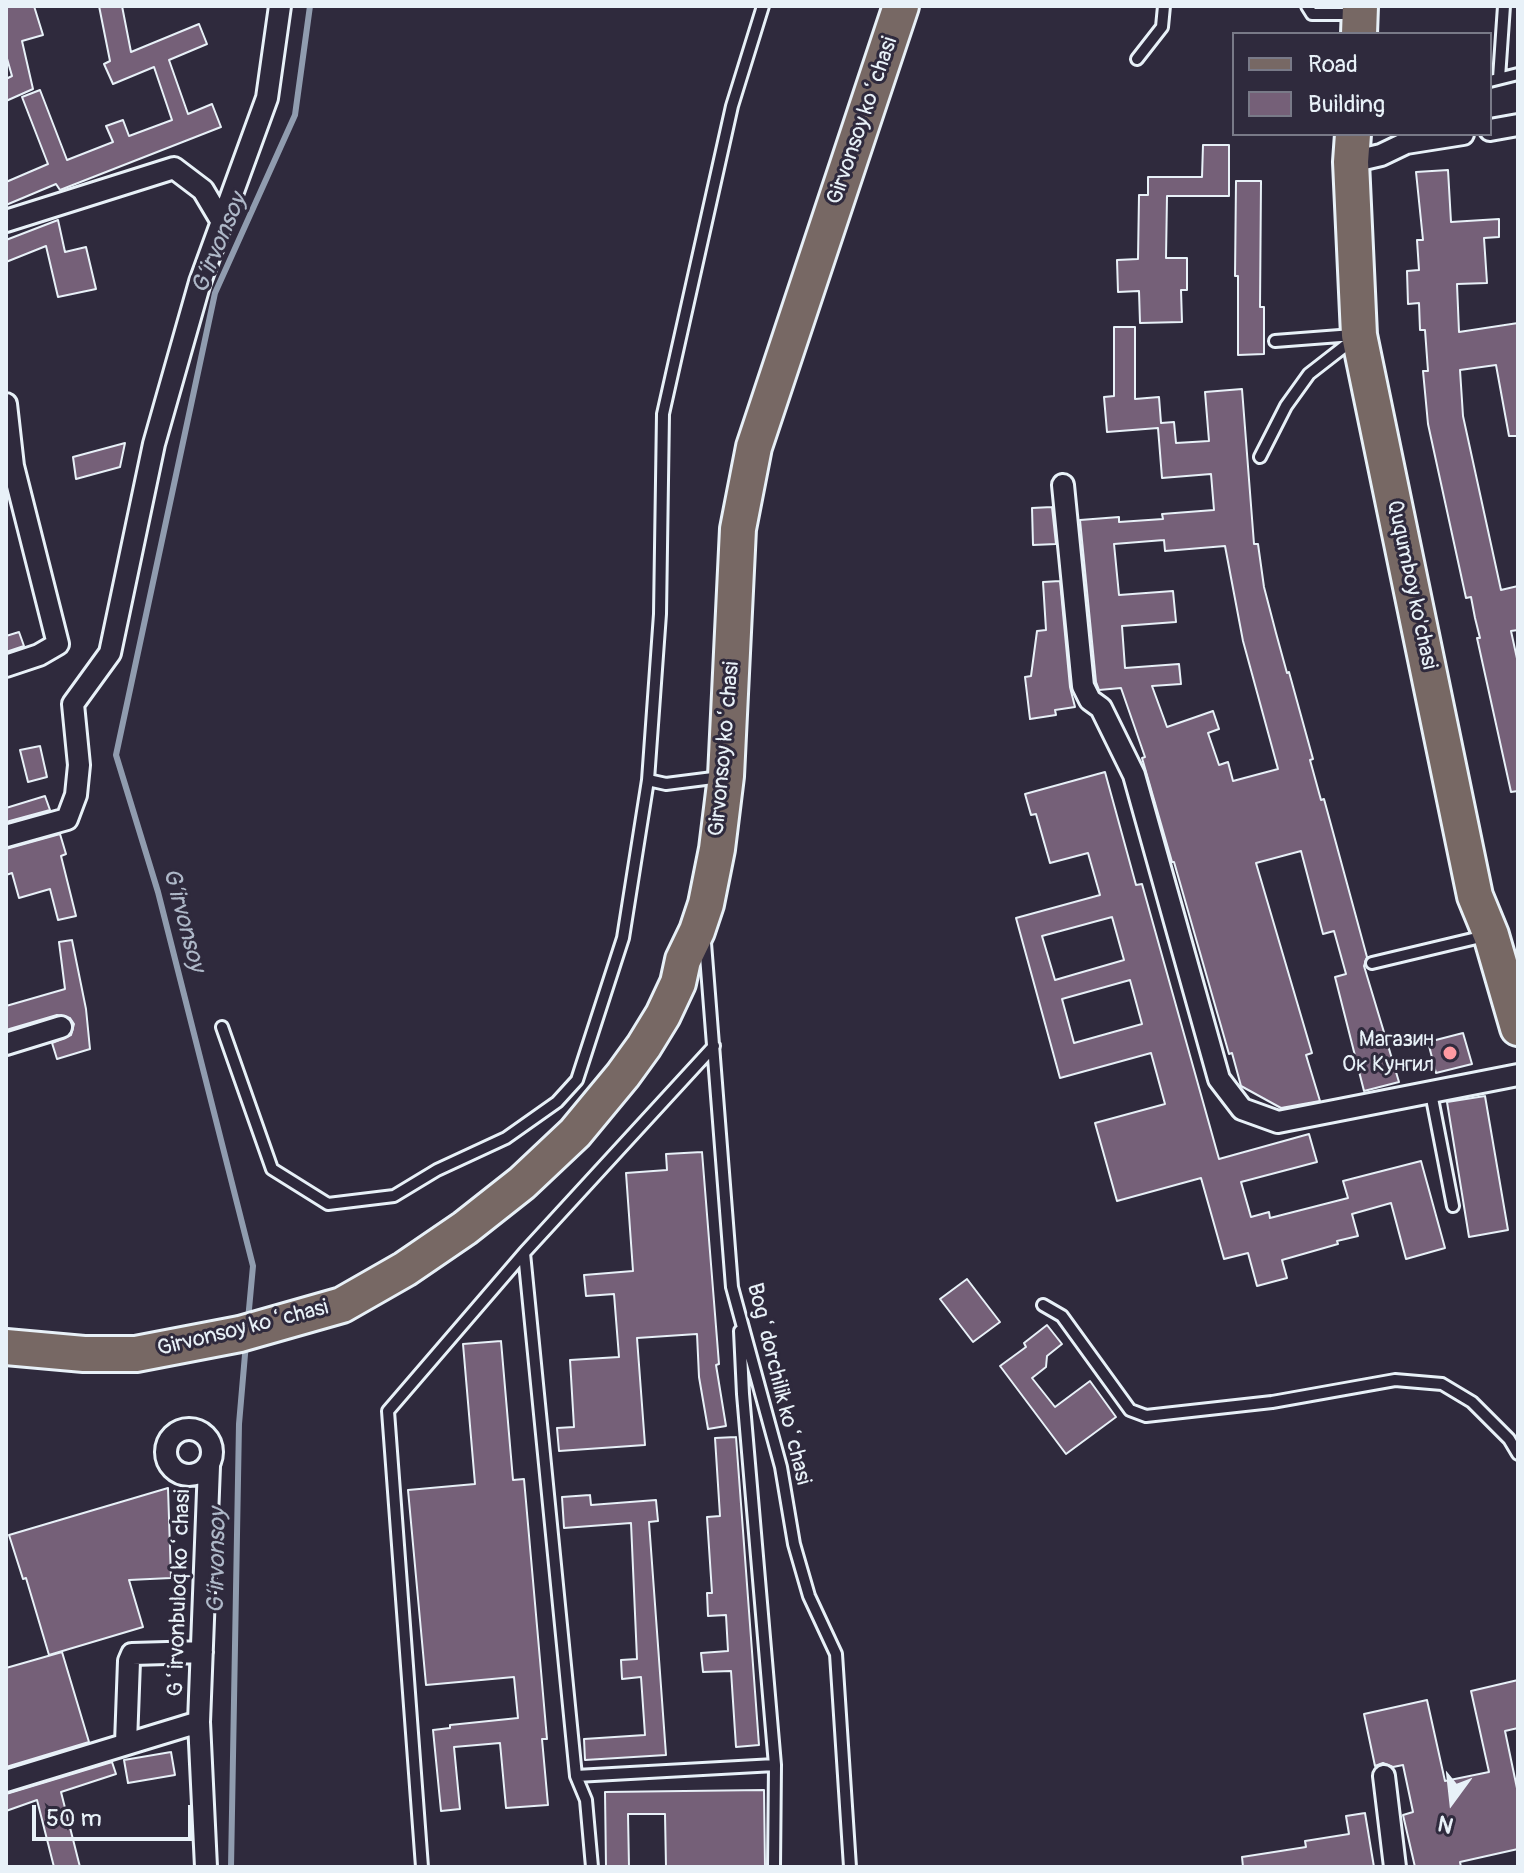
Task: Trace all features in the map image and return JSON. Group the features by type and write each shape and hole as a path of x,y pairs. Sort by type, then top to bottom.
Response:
{"main road":[{"name":"Girvonsoy koʻchasi","path":"6,1347 84,1354 136,1354 240,1334 342,1305 405,1269 465,1228 522,1183 575,1133 623,1075 663,1015 706,904 723,813 738,529 754,447 901,6"},
{"name":"Ququmboy ko'chasi","path":"1352,148 1359,335 1475,896 1491,935 1518,1028"}],"street":[{"path":"6,836 67,819 76,795 79,765 73,704 110,653 154,444 200,282 267,98 280,6"},
{"path":"1492,130 1518,125"},
{"path":"1352,148 1381,155 1406,143 1450,136"},
{"path":"6,221 174,168 203,190 222,222"},
{"path":"6,404 9,467 58,644 39,655 6,666"},
{"path":"1063,485 1083,686 1090,700 1101,708 1134,775 1219,1079 1242,1109 1278,1122 1518,1075"},
{"path":"6,1044 61,1027"},
{"name":"Gʻirvonbuloq koʻchasi","path":"206,1867 199,1722 209,1466"},
{"path":"126,1743 129,1661 132,1654 202,1652"},
{"name":"Gʻirvonbuloq koʻchasi","path":"6,1781 199,1722"},
{"path":"1384,1776 1395,1867"}],"lane":[{"path":"222,1027 272,1169 328,1204 394,1196 437,1170 506,1138 557,1102 577,1080 623,938 648,780 660,614 663,414 732,106 763,6"},
{"path":"1137,59 1162,27 1164,6"},
{"path":"1307,6 1312,14 1360,18"},
{"path":"1504,6 1495,80 1518,74"},
{"path":"1275,341 1359,335"},
{"path":"1260,457 1286,406 1309,374 1359,335"},
{"path":"648,780 666,784 726,776"},
{"name":"Bogʻdorchilik koʻchasi","path":"706,904 704,953 732,1287 781,1467 794,1544 809,1596 836,1654 850,1867"},
{"path":"1372,963 1491,935"},
{"path":"422,1867 388,1411 524,1253 714,1046"},
{"path":"1431,1093 1453,1206"},
{"path":"524,1253 576,1776 586,1800 592,1867"},
{"path":"1043,1305 1062,1316 1130,1410 1146,1416 1272,1402 1395,1380 1442,1384 1472,1402 1509,1439 1518,1454"},
{"path":"740,1317 743,1394 775,1765 774,1867"},
{"path":"576,1776 775,1765"}],"building":[{"path":"6,6 34,6 43,35 22,41 33,89 6,101 6,79 12,76 6,55"},
{"path":"99,6 122,6 131,52 199,24 207,44 169,60 188,114 212,104 221,127 60,190 56,184 6,205 6,182 48,164 22,97 40,90 67,160 113,142 106,126 123,120 129,136 172,120 154,67 113,84 104,64 110,61"},
{"path":"1203,145 1229,145 1229,196 1167,196 1166,258 1187,258 1187,290 1181,290 1182,322 1140,323 1139,291 1118,292 1117,260 1138,259 1139,195 1148,195 1148,177 1202,177"},
{"path":"1448,170 1451,222 1499,219 1499,237 1484,238 1487,283 1457,284 1459,332 1518,323 1518,436 1509,436 1496,365 1460,370 1463,416 1501,590 1518,586 1518,630 1511,631 1518,663 1518,791 1511,792 1471,597 1466,598 1428,424 1423,371 1428,371 1425,330 1420,330 1419,303 1408,304 1407,271 1419,270 1417,240 1423,240 1416,172"},
{"path":"1236,181 1261,181 1260,307 1264,307 1264,354 1238,355"},
{"path":"58,220 65,252 86,247 96,289 58,297 46,246 6,262 6,240"},
{"path":"1114,327 1135,327 1135,399 1159,397 1161,423 1174,422 1176,443 1209,441 1205,392 1242,389 1254,544 1258,544 1264,587 1276,633 1367,957 1364,966 1399,1082 1364,1091 1335,977 1346,974 1334,931 1323,934 1301,851 1256,863 1312,1053 1306,1055 1320,1101 1281,1108 1241,1086 1172,862 1142,758 1145,757 1121,688 1099,690 1096,682 1080,520 1119,517 1119,522 1163,519 1162,514 1214,510 1211,474 1162,478 1158,428 1107,432 1104,397 1114,396","holes":["1164,540 1165,551 1225,546 1243,641 1278,769 1233,781 1228,762 1219,765 1208,733 1219,729 1213,711 1167,727 1152,686 1181,684 1179,664 1125,668 1122,626 1176,622 1173,591 1119,595 1114,544"]},
{"path":"125,443 120,467 76,479 73,457"},
{"path":"1052,507 1056,544 1033,545 1032,508"},
{"path":"1060,581 1070,687 1075,707 1055,710 1056,715 1030,719 1025,677 1031,676 1037,631 1046,630 1043,582"},
{"path":"19,632 24,646 6,652 6,636"},
{"path":"40,746 47,777 28,782 20,750"},
{"path":"1105,772 1136,885 1142,884 1219,1159 1309,1134 1317,1162 1241,1182 1251,1217 1269,1212 1270,1218 1348,1198 1343,1181 1421,1161 1445,1248 1406,1259 1391,1203 1352,1214 1358,1236 1282,1260 1287,1278 1257,1286 1248,1253 1224,1259 1201,1178 1117,1201 1095,1123 1165,1104 1151,1053 1060,1078 1016,918 1100,895 1088,853 1050,863 1036,814 1031,815 1025,794","holes":["1112,917 1124,960 1055,980 1042,936","1130,980 1142,1024 1074,1043 1062,999"]},
{"path":"45,796 50,810 6,822 6,808"},
{"path":"60,834 66,854 61,856 76,916 58,920 50,889 19,898 12,873 6,875 6,849"},
{"path":"72,940 86,1009 90,1049 57,1059 52,1043 71,1035 74,1024 70,1018 57,1015 6,1030 6,1006 65,989 59,942"},
{"name":"Магазин Ок Кунгил","path":"1463,1033 1472,1064 1436,1073 1428,1042"},
{"path":"1485,1096 1508,1230 1469,1237 1447,1102"},
{"path":"702,1152 719,1364 716,1365 726,1426 708,1429 699,1377 697,1334 637,1338 645,1445 559,1451 557,1428 574,1427 570,1360 619,1357 614,1294 586,1296 584,1275 633,1271 626,1173 667,1170 666,1154"},
{"path":"967,1279 1000,1322 973,1342 940,1299"},
{"path":"1047,1325 1062,1344 1047,1356 1046,1367 1032,1378 1055,1407 1090,1381 1116,1417 1066,1454 1000,1366 1026,1347 1024,1343"},
{"path":"501,1341 513,1480 524,1479 547,1739 542,1739 548,1805 506,1808 500,1743 454,1747 460,1809 441,1811 433,1730 450,1728 450,1725 518,1718 514,1677 426,1685 408,1490 475,1484 463,1344"},
{"path":"736,1437 759,1745 736,1747 731,1671 703,1672 701,1653 728,1651 726,1615 708,1616 707,1593 712,1593 707,1517 720,1516 715,1438"},
{"path":"168,1488 171,1578 129,1580 143,1627 49,1655 26,1578 23,1579 9,1535"},
{"path":"590,1495 591,1505 656,1500 658,1521 649,1522 666,1755 585,1760 584,1739 645,1735 641,1677 622,1679 621,1660 637,1659 631,1523 564,1528 562,1497"},
{"path":"62,1652 89,1742 6,1767 6,1668"},
{"path":"1518,1680 1518,1728 1505,1731 1518,1793 1518,1849 1460,1862 1461,1867 1415,1867 1403,1815 1413,1812 1403,1765 1393,1767 1383,1763 1375,1766 1364,1714 1427,1700 1445,1781 1489,1772 1471,1691"},
{"path":"171,1752 175,1775 128,1783 124,1760"},
{"path":"112,1762 116,1774 61,1792 80,1867 54,1867 37,1800 6,1811 6,1794"},
{"path":"764,1790 765,1867 666,1867 665,1814 628,1814 629,1867 606,1867 605,1792"},
{"path":"1365,1813 1374,1867 1243,1867 1242,1857 1306,1847 1305,1841 1349,1834 1346,1816"}],"waterway":[{"name":"G‘irvonsoy","path":"248,1320 253,1266 158,892 116,755 215,293 295,115 310,6"},
{"name":"G‘irvonsoy","path":"231,1867 239,1424 246,1343"}],"place":[{"name":"Магазин Ок Кунгил","path":"1450,1053"}]}
